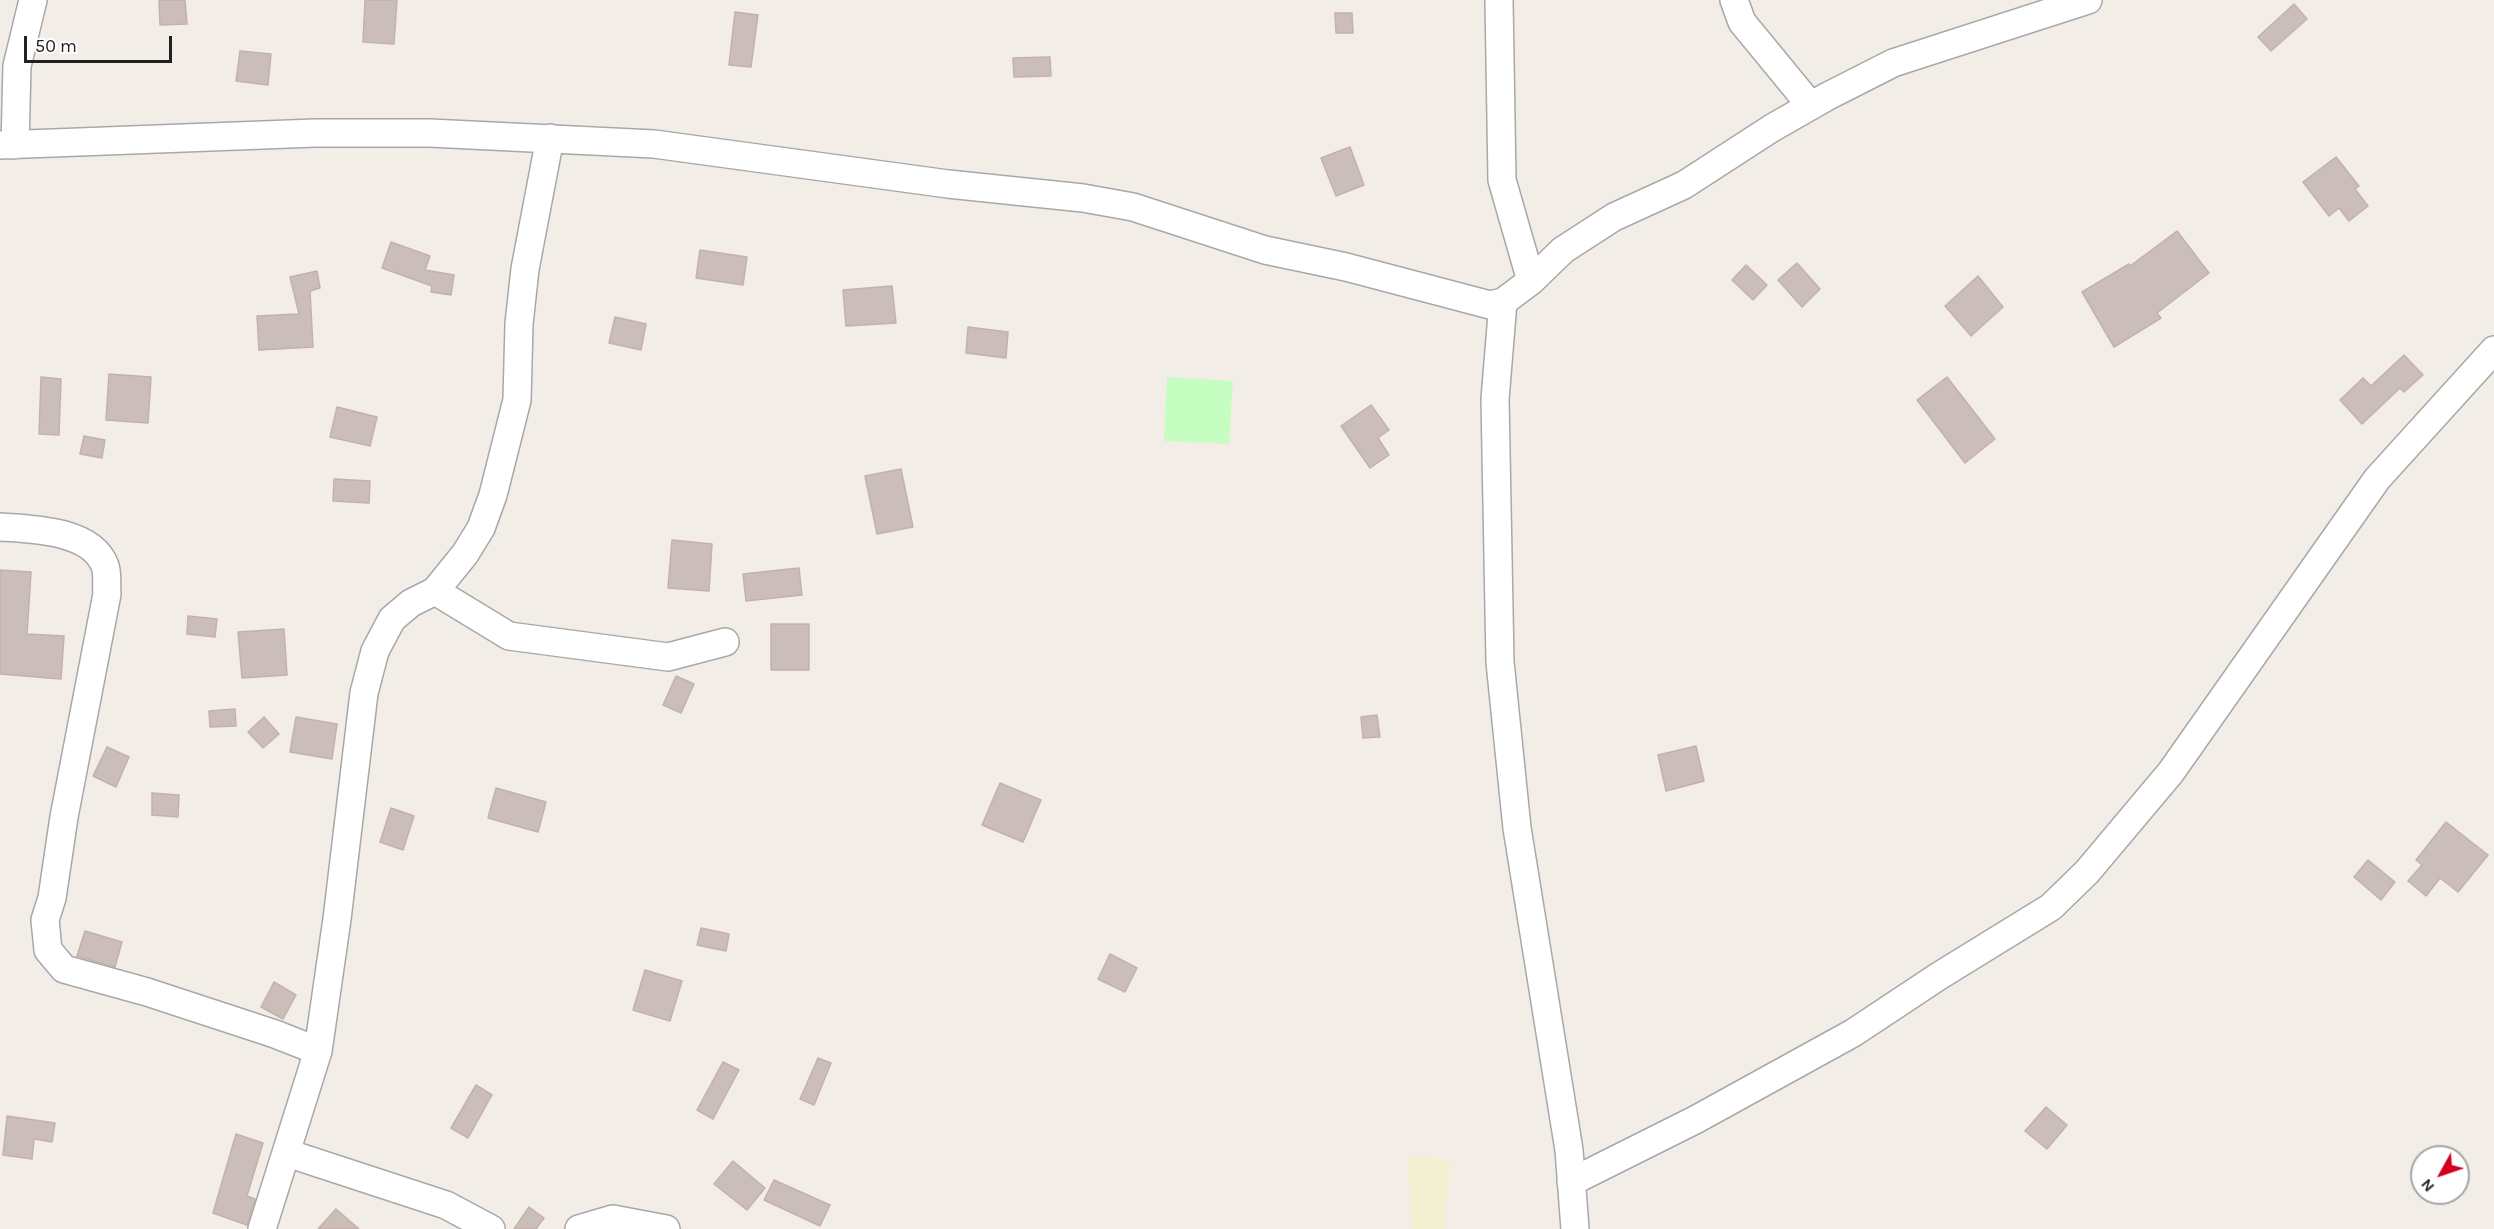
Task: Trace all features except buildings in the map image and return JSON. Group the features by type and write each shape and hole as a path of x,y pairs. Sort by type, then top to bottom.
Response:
{"street":[{"path":"33,0 17,66 8,145 315,133 430,133 654,144 948,184 1083,198 1133,207 1265,250 1346,267 1490,305 1503,302 1531,281 1563,250 1614,217 1684,185 1810,106 1893,63 2088,0"},
{"path":"1499,0 1502,180 1531,281"},
{"path":"1734,0 1742,22 1810,106"},
{"path":"262,1229 318,1051 337,919 364,693 372,661 392,620 411,603 435,591 465,554 481,528 505,452 517,400 519,324 525,269 550,138"},
{"path":"1503,302 1495,399 1500,662 1517,828 1571,1182 1575,1229"},
{"path":"1571,1182 1695,1120 1853,1034 1939,976 2051,907 2087,872 2171,772 2377,479 2494,350"},
{"path":"0,527 63,535 89,545 105,566 107,594 66,806 52,898 45,920 48,950 64,969 211,1013 318,1051"},
{"path":"435,591 509,636 668,657 725,642"},
{"path":"287,1153 446,1205 491,1229"},
{"path":"579,1229 613,1219 666,1229"}],"shaded area":[{"path":"1407,1155 1451,1160 1444,1229 1412,1229"}],"green space":[{"path":"1167,377 1233,381 1229,444 1164,441"}]}
